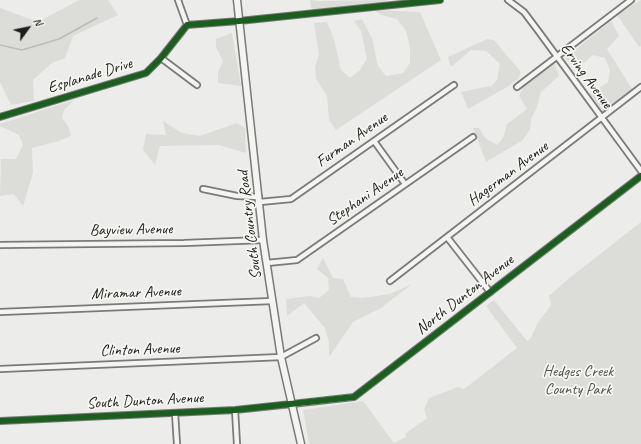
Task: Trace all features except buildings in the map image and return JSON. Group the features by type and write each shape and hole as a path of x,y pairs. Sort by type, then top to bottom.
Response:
{"main road":[{"name":"South Country Road","path":"237,0 266,263 281,357 301,444"}],"street":[{"path":"178,0 182,15 187,25 440,0"},
{"name":"Erving Avenue","path":"508,0 524,12 601,119 641,171"},
{"path":"517,87 631,0"},
{"name":"Esplanade Drive","path":"0,117 146,73 161,58 187,25"},
{"path":"161,58 197,85"},
{"name":"Furman Avenue","path":"203,189 260,199 291,199 454,86"},
{"name":"Hagerman Avenue","path":"390,281 641,87"},
{"name":"Stephani Avenue","path":"266,263 297,260 473,137"},
{"path":"374,141 405,184"},
{"name":"North Dunton Avenue","path":"292,404 354,397 641,176"},
{"path":"447,236 490,292"},
{"name":"Bayview Avenue","path":"0,245 184,243 263,240"},
{"name":"Miramar Avenue","path":"0,312 272,301"},
{"path":"281,357 316,338"},
{"name":"Clinton Avenue","path":"0,369 281,357"},
{"name":"South Dunton Avenue","path":"0,421 235,410 292,404"},
{"path":"235,410 237,444"},
{"path":"175,412 177,444"}],"shaded area":[{"path":"79,0 108,0 118,15 73,36 65,58 52,63 33,80 34,101 11,105 0,82 0,8 38,22"},
{"path":"310,0 388,0 378,4 315,10 311,8"},
{"path":"641,0 641,46 639,47 617,15"},
{"path":"374,10 420,12 441,60 336,130 329,120 327,96 316,79 315,67 319,54 314,23 327,22 334,39 341,70 350,78 360,70 367,59 361,31 354,21 362,19 372,38 378,66 386,76 403,73 410,63 410,47 406,31 397,19 381,15"},
{"path":"611,21 619,36 607,49 632,89 603,112 590,94 608,82 610,70 605,58 593,55 576,70 565,58"},
{"path":"232,33 241,86 218,83 218,72 223,61 216,47 216,39"},
{"path":"487,39 494,40 521,72 518,79 507,87 468,109 461,92 491,86 497,80 500,64 486,51 471,50 451,67 448,57"},
{"path":"554,62 559,76 541,92 537,107 531,119 530,129 523,140 486,162 473,128 479,128 485,138 497,145 503,138 507,124 527,109 519,96 525,84"},
{"path":"74,100 64,110 62,118 68,126 71,136 59,141 32,148 33,173 23,206 14,194 0,196 1,159 16,159 23,145 19,135 0,126 0,124"},
{"path":"163,121 182,133 200,136 237,123 245,128 246,153 219,145 160,146 155,165 143,150 146,134 166,135"},
{"name":"Hedges Creek County Park","path":"641,222 641,444 309,444 303,410 363,401 394,443 406,437 405,434 427,418 424,409 429,398 458,387 464,389 517,348 486,306 494,300 527,341 531,338 537,324 551,305 549,296"},
{"path":"323,258 333,278 343,279 351,297 362,298 390,294 412,284 381,308 353,322 329,357 329,343 325,328 304,303 287,316 286,299 310,296 319,298 329,290 328,278 317,269"}],"waterway":[{"path":"0,45 22,50 59,39 97,18"}],"cycle path":[{"path":"0,117 146,73 161,58 187,25 440,0"},
{"path":"0,421 235,410 354,397 641,176"}]}
